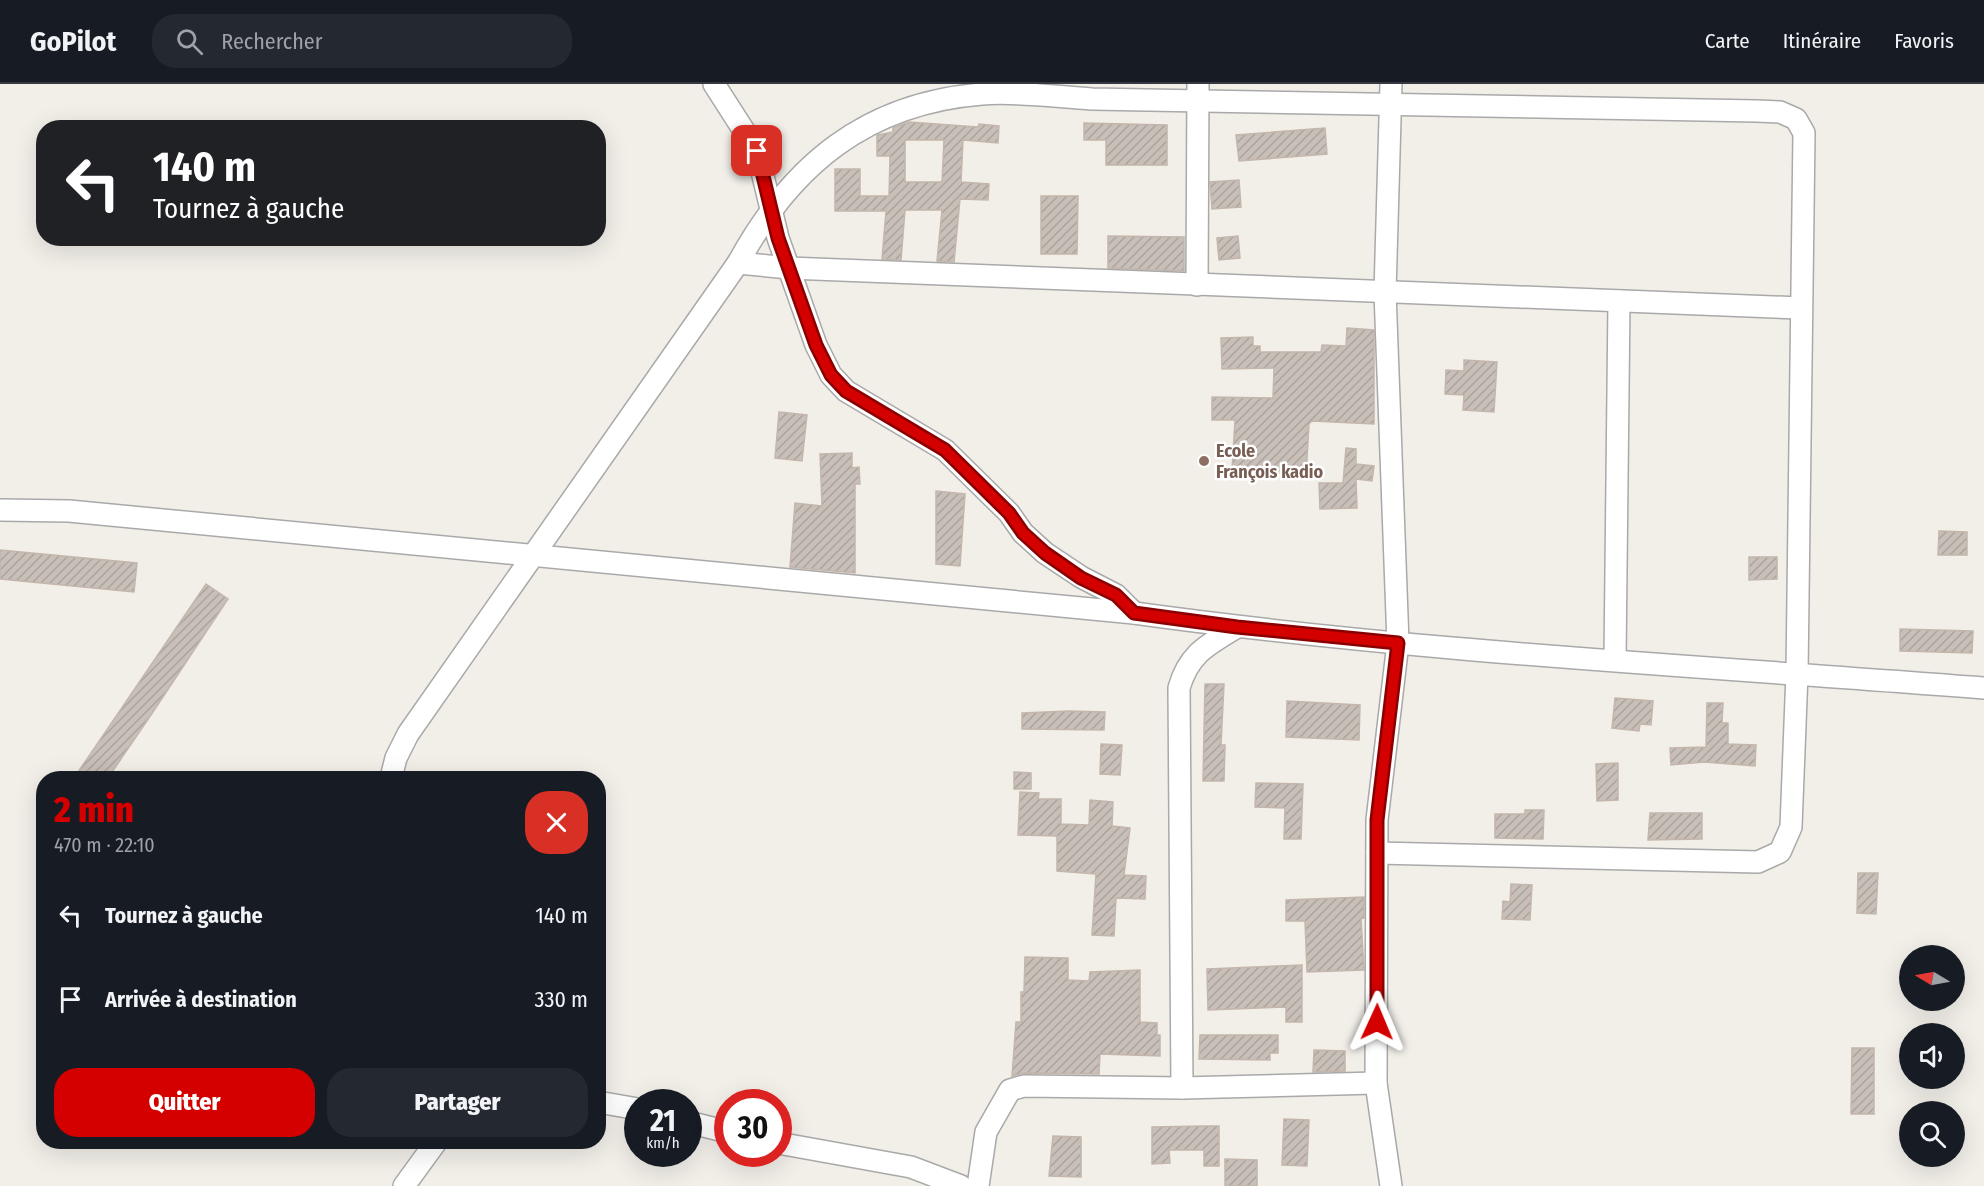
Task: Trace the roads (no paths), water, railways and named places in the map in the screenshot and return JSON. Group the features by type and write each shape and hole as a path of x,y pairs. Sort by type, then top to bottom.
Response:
{"street":[{"path":"714,84 757,151 778,238 816,345 831,375 846,391 945,450 1009,513 1023,533 1045,553 1081,578 1116,595 1134,613"},
{"path":"393,771 396,758 408,734 738,263 772,206 825,155 865,125 901,109 943,98 1014,90 1390,94 1780,112 1796,118 1804,134 1797,673 1791,827 1780,852 1758,862 1377,854"},
{"path":"1197,285 1198,92"},
{"path":"1390,94 1385,292 1398,643 1377,820 1376,1083 1391,1186"},
{"path":"738,263 789,268 1800,308"},
{"path":"1615,659 1619,301"},
{"path":"0,510 69,511 1134,613 1237,627 1398,643 1984,688"},
{"path":"1182,1088 1179,688 1185,668 1203,647 1237,627"},
{"path":"978,1186 986,1132 1010,1090 1024,1086 1182,1088 1376,1083"},
{"path":"606,1103 624,1107"},
{"path":"792,1146 911,1167 961,1186"},
{"path":"404,1186 431,1149"}],"place":[{"name":"Ecole François kadio","path":"1204,461"}]}
